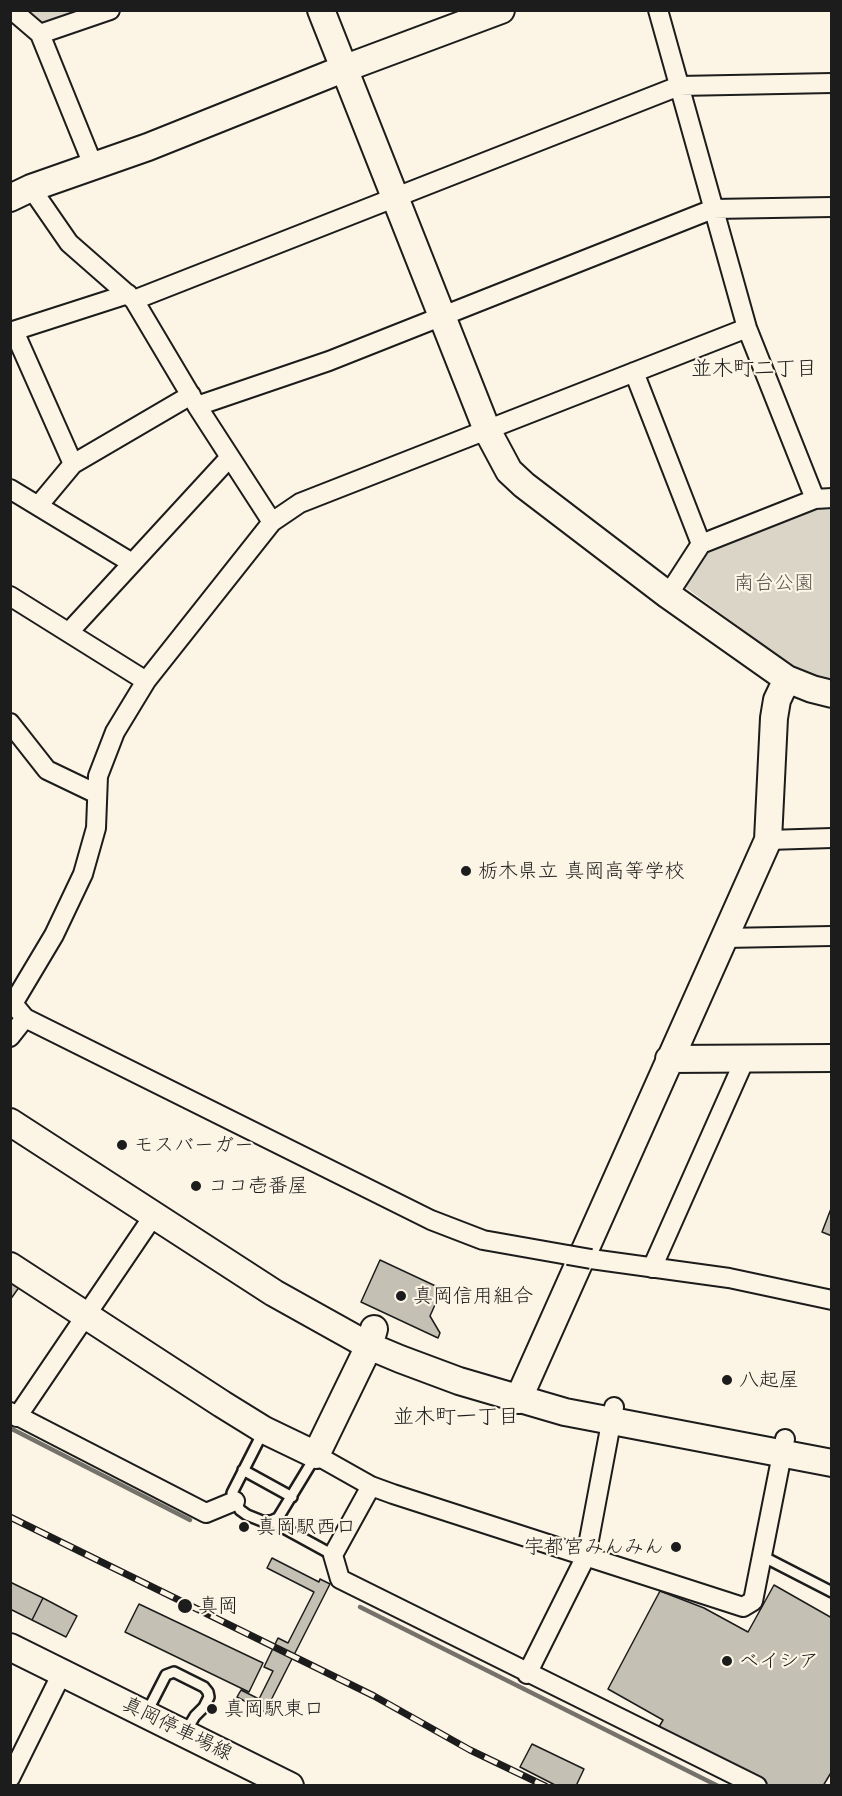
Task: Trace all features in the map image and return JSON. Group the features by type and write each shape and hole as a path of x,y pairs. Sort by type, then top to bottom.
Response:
{"street":[{"path":"12,10 40,34 93,165"},
{"path":"40,34 110,10"},
{"path":"321,10 487,429 501,459 524,485 668,595 787,679 831,694"},
{"path":"272,522 194,401 131,297 69,243 21,193 93,165 148,147 343,69 501,10"},
{"path":"658,10 747,328 823,499 701,544 668,595"},
{"path":"73,464 12,331 131,297 679,86 831,83"},
{"path":"38,506 73,464 194,401 329,361 713,208 831,207"},
{"path":"747,328 300,503 272,522 146,681 115,732 98,776 96,828 83,874 54,934 12,1001 25,1018 431,1220 483,1240 591,1259 729,1278 831,1300"},
{"path":"634,372 701,544"},
{"path":"69,632 230,457"},
{"path":"10,489 132,563"},
{"path":"10,596 146,681"},
{"path":"521,1392 768,840 774,718 777,700 787,679"},
{"path":"10,723 47,770 97,794"},
{"path":"768,840 831,838"},
{"path":"724,938 831,936"},
{"path":"10,1037 25,1018"},
{"path":"669,1059 831,1058"},
{"path":"652,1268 746,1059"},
{"path":"10,1105 372,1338"},
{"path":"10,1122 274,1293 372,1338 457,1363 521,1392 612,1415 783,1447 831,1463"},
{"path":"154,1215 14,1415 206,1513 235,1501"},
{"path":"10,1266 264,1430 316,1455 371,1486 743,1607 753,1601 783,1447"},
{"path":"316,1455 372,1338"},
{"path":"527,1674 586,1556 612,1415"},
{"path":"783,1447 831,1446"},
{"path":"371,1486 333,1555 340,1579 527,1674 757,1785"},
{"name":"真岡停車場線","path":"10,1647 290,1785"},
{"path":"10,1778 62,1673"}],"lane":[{"path":"264,1430 232,1493 235,1501 248,1515 271,1521 333,1555"},
{"path":"271,1521 283,1511 316,1455"},
{"path":"243,1470 292,1497"},
{"path":"762,1556 831,1592"},
{"path":"146,1714 166,1675 174,1672 204,1687 208,1692 204,1707 195,1716 185,1733"}],"green space":[{"path":"21,11 91,11 41,28"},
{"name":"南台公園","path":"817,505 831,505 831,682 808,678 685,587 685,578 705,551"}],"building":[{"path":"832,1206 832,1236 822,1232"},
{"name":"真岡信用組合","path":"380,1260 442,1289 430,1316 440,1333 438,1338 361,1302"},
{"path":"10,1280 20,1286 10,1300"},
{"path":"272,1558 319,1582 320,1579 330,1584 265,1712 237,1697 241,1690 259,1699 273,1671 264,1667 278,1638 288,1643 314,1592 267,1568"},
{"path":"10,1582 43,1598 32,1620 10,1609"},
{"name":"ベイシア","path":"774,1585 832,1618 832,1771 823,1786 760,1786 656,1732 663,1720 608,1689 660,1591 704,1608 748,1632"},
{"path":"43,1598 77,1616 66,1637 32,1620"},
{"path":"139,1604 263,1663 249,1692 125,1632"},
{"path":"532,1744 584,1769 576,1786 557,1786 520,1767"}],"waterway":[{"path":"10,1428 190,1520"},
{"path":"360,1607 718,1786"}],"railway":[{"path":"10,1517 374,1696 470,1750 545,1786"}],"place":[{"name":"栃木県立 真岡高等学校","path":"466,871"},
{"name":"モスバーガー","path":"122,1145"},
{"name":"ココ壱番屋","path":"196,1186"},
{"name":"真岡信用組合","path":"401,1296"},
{"name":"八起屋","path":"727,1380"},
{"name":"真岡駅西口","path":"244,1527"},
{"name":"宇都宮みんみん","path":"676,1547"},
{"name":"真岡","path":"185,1606"},
{"name":"ベイシア","path":"727,1661"},
{"name":"真岡駅東口","path":"212,1709"}],"district":[{"name":"並木町二丁目","path":"754,369"},
{"name":"並木町一丁目","path":"456,1417"}]}
